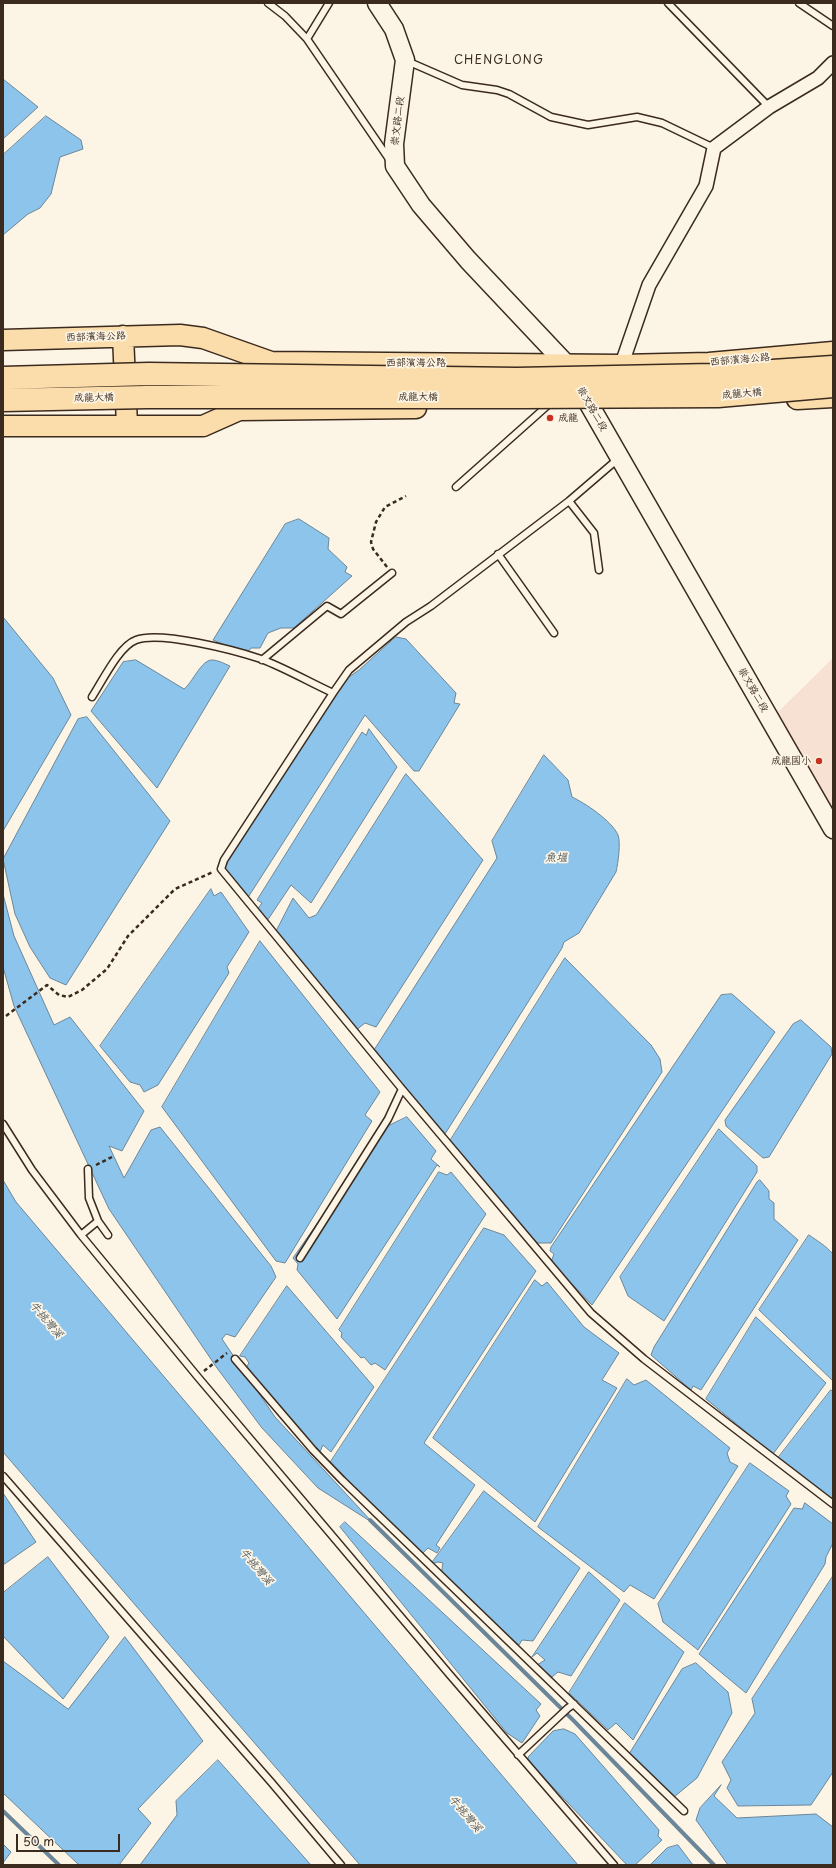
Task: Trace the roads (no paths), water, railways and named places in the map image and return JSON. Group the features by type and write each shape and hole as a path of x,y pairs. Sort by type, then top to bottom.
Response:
{"highway":[{"name":"成龍大橋","path":"3,378 149,374 525,379 712,375 833,367"},
{"name":"成龍大橋","path":"3,400 147,396 718,396 833,386"}],"main road":[{"name":"西部濱海公路","path":"3,340 180,335 203,338 271,362 621,365 709,363 833,352"},
{"path":"123,336 127,425"},
{"path":"3,426 203,426 239,410 547,406 620,403 719,402 833,397"}],"street":[{"name":"崇文路二段","path":"377,3 394,29 405,60 394,144 395,166 420,205 468,260 566,364 833,829"},
{"path":"620,403 617,379 649,285 706,186 714,148 769,107 818,78 833,63"}],"lane":[{"path":"268,3 285,16 307,39 395,166"},
{"path":"307,39 330,3"},
{"path":"668,3 769,107"},
{"path":"799,3 833,26"},
{"path":"405,60 462,85 497,90 510,94 551,116 588,125 637,117 662,123 714,148"},
{"path":"456,487 547,406"},
{"path":"620,457 569,501 406,622 349,670 333,692 224,860 221,869 402,1089 591,1313 644,1359 833,1504"},
{"path":"569,501 594,533 599,570"},
{"path":"498,554 554,633"},
{"path":"262,660 327,606 341,614 392,573"},
{"path":"92,697 123,649 135,640 158,637 206,645 262,660 333,692"},
{"path":"300,1258 388,1119 402,1089"},
{"path":"3,1124 32,1170 81,1235 197,1376 518,1755 614,1865"},
{"path":"88,1169 89,1198 98,1221 108,1235"},
{"path":"81,1235 98,1221"},
{"path":"235,1359 313,1450 571,1706 684,1811"},
{"path":"3,1476 271,1782 341,1865"},
{"path":"518,1755 571,1706"}],"water":[{"path":"3,79 38,107 3,139"},
{"path":"46,116 81,140 83,149 60,157 51,194 40,208 28,214 3,235 3,155"},
{"path":"299,519 329,538 328,549 347,567 345,572 352,576 294,628 281,628 268,633 260,648 251,648 246,654 213,640 285,524"},
{"path":"3,617 53,678 71,715 3,831"},
{"path":"396,637 406,639 456,693 454,703 460,704 419,771 414,771 365,715 247,899 221,870 346,679 359,670"},
{"path":"136,660 184,689 191,682 201,667 208,661 217,661 230,666 157,788 91,711 123,662"},
{"path":"87,717 170,821 66,985 50,978 30,947 15,914 3,859 78,719"},
{"path":"369,729 397,767 311,903 291,885 267,921 256,911 262,903 257,900 362,732 366,735"},
{"name":"魚塭","path":"544,755 568,780 572,797 598,813 615,830 619,838 616,872 579,933 564,942 562,948 445,1134 374,1050 497,858 492,841"},
{"path":"406,774 483,860 376,1027 365,1023 355,1031 275,933 293,898 309,918 316,915"},
{"path":"211,889 214,896 221,892 249,932 227,967 229,973 158,1085 144,1092 140,1085 130,1082 100,1046"},
{"path":"3,894 14,936 54,1025 70,1017 144,1111 122,1151 109,1146 124,1178 151,1130 160,1127 271,1266 276,1277 235,1337 226,1334 222,1339 275,1417 373,1523 318,1488 262,1428 217,1368 109,1209 14,1006 3,967"},
{"path":"260,941 380,1092 365,1115 372,1121 285,1263 276,1261 162,1107"},
{"path":"565,958 651,1045 660,1059 662,1072 551,1243 537,1243 450,1141"},
{"path":"732,994 775,1032 592,1305 551,1262 554,1254 550,1251 551,1247 721,995"},
{"path":"801,1020 831,1047 832,1054 769,1157 763,1158 726,1126 725,1120 793,1024"},
{"path":"407,1117 436,1151 431,1159 440,1167 437,1165 337,1319 297,1270 298,1264 293,1258 384,1128"},
{"path":"719,1129 757,1166 757,1172 664,1321 628,1296 620,1277"},
{"path":"439,1172 447,1175 451,1172 486,1214 385,1370 375,1363 371,1365 364,1357 361,1358 341,1337 342,1333 339,1330"},
{"name":"牛挑灣溪","path":"3,1180 16,1202 578,1865 360,1865 3,1452"},
{"path":"760,1180 769,1191 769,1199 774,1203 774,1219 798,1240 701,1390 693,1386 691,1390 651,1355 654,1347 757,1182"},
{"path":"484,1228 504,1235 536,1271 424,1443 475,1485 436,1545 440,1548 437,1553 428,1548 422,1554 328,1466"},
{"path":"809,1235 825,1246 833,1254 833,1381 759,1310"},
{"path":"535,1280 542,1286 547,1282 584,1327 619,1353 602,1380 617,1388 535,1522 433,1438"},
{"path":"287,1286 374,1387 331,1452 323,1445 319,1454 245,1369 249,1363 245,1357 240,1356"},
{"path":"756,1317 826,1383 773,1454 706,1399"},
{"path":"627,1379 634,1385 646,1380 730,1448 727,1453 730,1462 738,1466 654,1599 630,1585 624,1592 538,1527"},
{"path":"831,1390 833,1392 833,1501 778,1458"},
{"path":"750,1463 789,1491 786,1496 791,1504 698,1650 663,1622 658,1604"},
{"path":"484,1491 580,1568 533,1641 522,1640 519,1645 441,1575 443,1563 438,1562 431,1564"},
{"path":"3,1493 36,1542 3,1565"},
{"path":"805,1503 833,1524 833,1543 826,1557 825,1564 746,1693 699,1654 794,1508 802,1509"},
{"path":"345,1522 541,1704 536,1710 540,1716 522,1743 507,1733 340,1527"},
{"path":"48,1557 109,1637 63,1699 3,1636 3,1593"},
{"path":"589,1572 620,1600 571,1676 558,1672 552,1677 537,1665 545,1660 537,1653 532,1657"},
{"path":"833,1576 833,1772 811,1805 738,1806 727,1788 731,1780 722,1762 755,1713 752,1699"},
{"path":"625,1603 684,1652 633,1740 616,1723 608,1730 569,1693"},
{"path":"125,1637 203,1741 138,1809 151,1823 119,1865 79,1865 3,1793 3,1661 68,1709"},
{"path":"696,1663 728,1692 732,1713 697,1778 674,1797 629,1754 682,1669"},
{"path":"564,1729 575,1734 659,1830 658,1836 662,1840 635,1865 627,1865 528,1761 528,1757 553,1731"},
{"path":"218,1760 311,1865 140,1865 177,1815 176,1801"},
{"path":"721,1785 714,1796 737,1818 816,1814 833,1827 833,1865 728,1865 696,1820 700,1808"},
{"path":"3,1844 11,1852 3,1863"},
{"path":"678,1845 693,1865 650,1865 667,1848"}],"waterway":[{"path":"370,1520 574,1721 714,1865"},
{"path":"3,1811 59,1865"}],"place":[{"name":"成龍","path":"550,418"},
{"name":"成龍國小","path":"819,761"}],"district":[{"name":"CHENGLONG","path":"499,61"}]}
